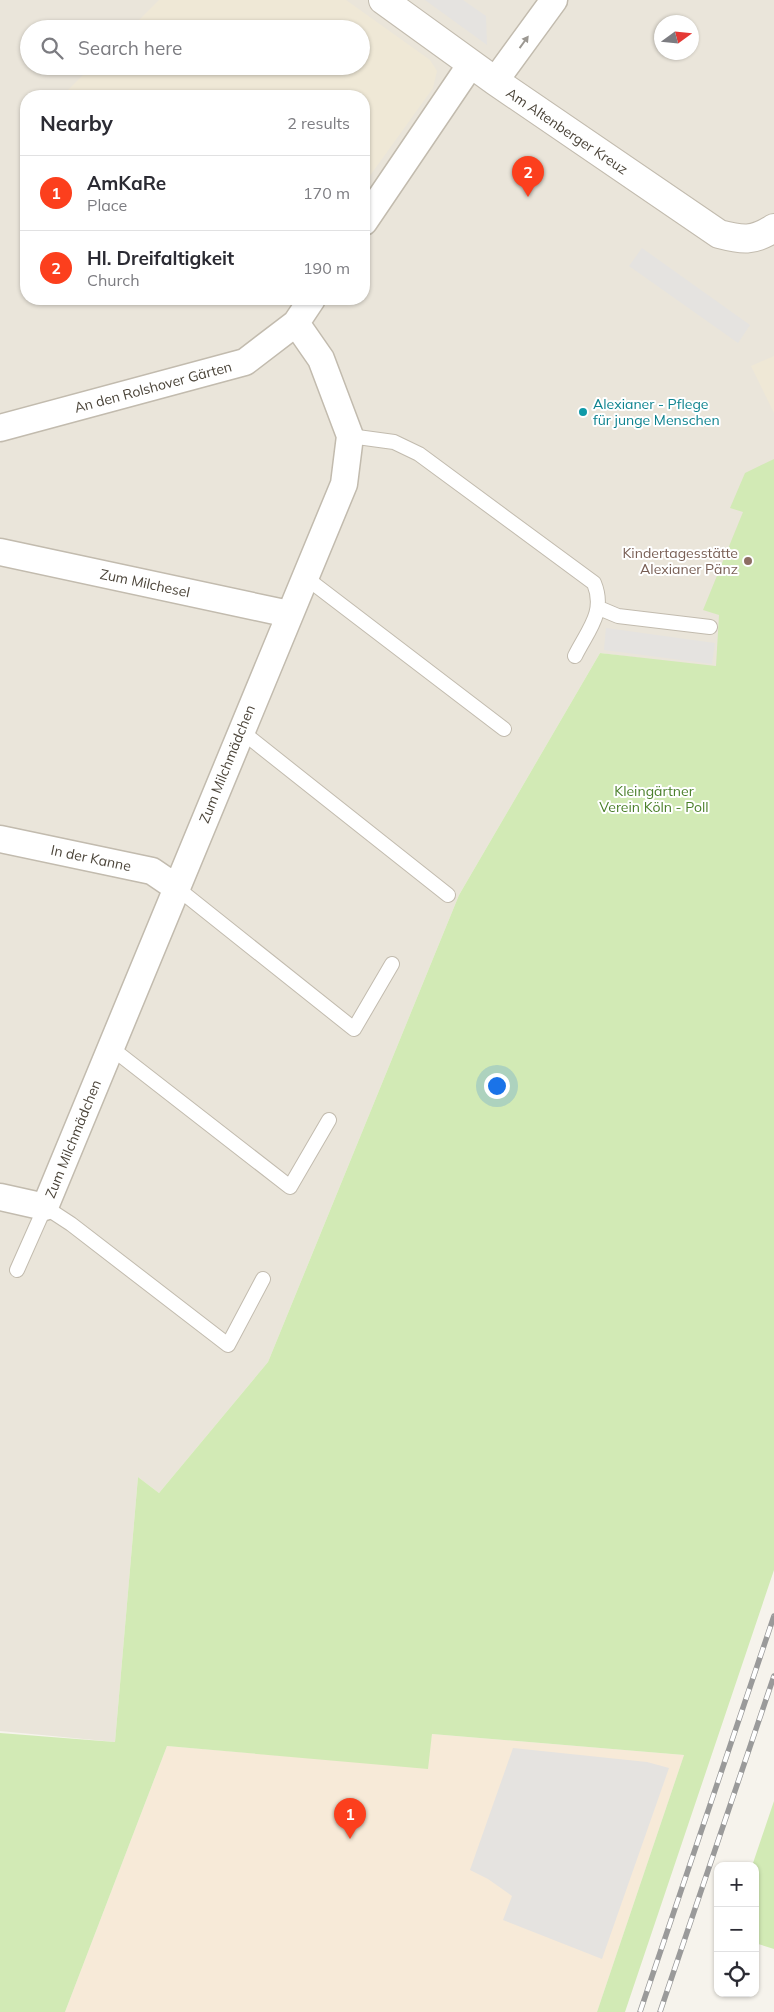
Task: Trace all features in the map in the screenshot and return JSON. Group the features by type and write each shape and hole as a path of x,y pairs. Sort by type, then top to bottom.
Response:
{"street":[{"name":"Am Altenberger Kreuz","path":"383,0 495,81 719,234 740,240 767,232"},
{"path":"495,81 554,0"},
{"path":"370,213 471,64"},
{"name":"An den Rolshover Gärten","path":"0,428 245,362 296,323 308,305"},
{"name":"Zum Milchmädchen","path":"46,1207 110,1047 344,484 350,436 321,359 296,323"},
{"name":"Zum Milchesel","path":"0,552 289,614"},
{"name":"In der Kanne","path":"0,839 152,871 177,888"},
{"path":"0,1197 46,1207"}],"lane":[{"path":"350,436 394,442 419,454 594,583 599,595 599,608 575,656"},
{"path":"305,577 504,729"},
{"path":"599,608 618,616 710,627"},
{"path":"241,731 448,895"},
{"path":"177,888 354,1029 392,964"},
{"path":"110,1047 290,1187 329,1120"},
{"path":"17,1270 46,1207 228,1345 263,1279"}],"shaded area":[{"path":"0,0 774,0 774,675 600,653 459,895 268,1362 159,1493 138,1477 115,1742 0,1731"},
{"path":"159,0 346,0 430,60 437,71 433,88 370,176 370,90 68,90 83,75 370,75 370,20 139,20"},
{"path":"425,0 463,0 486,16 487,45"},
{"path":"642,248 750,325 738,343 629,266"},
{"path":"774,356 774,413 751,366"},
{"path":"606,628 715,643 712,664 604,650"},
{"path":"432,1734 684,1755 597,2012 65,2012 167,1746 427,1768"},
{"path":"513,1748 647,1762 669,1768 602,1959 503,1920 512,1896 488,1879 470,1870"}],"green space":[{"name":"Kleingärtner Verein Köln - Poll","path":"774,459 774,1570 625,2012 597,2012 684,1755 432,1734 428,1769 167,1746 65,2012 0,2012 0,1733 115,1742 138,1477 159,1493 268,1362 459,895 600,653 716,666 719,615 703,610 743,512 730,508 745,473"},
{"path":"774,1801 774,1949 759,1944 759,1862 753,1862"}],"railway":[{"path":"640,2012 774,1616"},
{"path":"660,2012 774,1676"}],"place":[{"name":"Hl. Dreifaltigkeit","path":"528,197"},
{"name":"Alexianer - Pflege für junge Menschen","path":"583,412"},
{"name":"Kindertagesstätte Alexianer Pänz","path":"748,561"},
{"name":"AmKaRe","path":"350,1839"}]}
